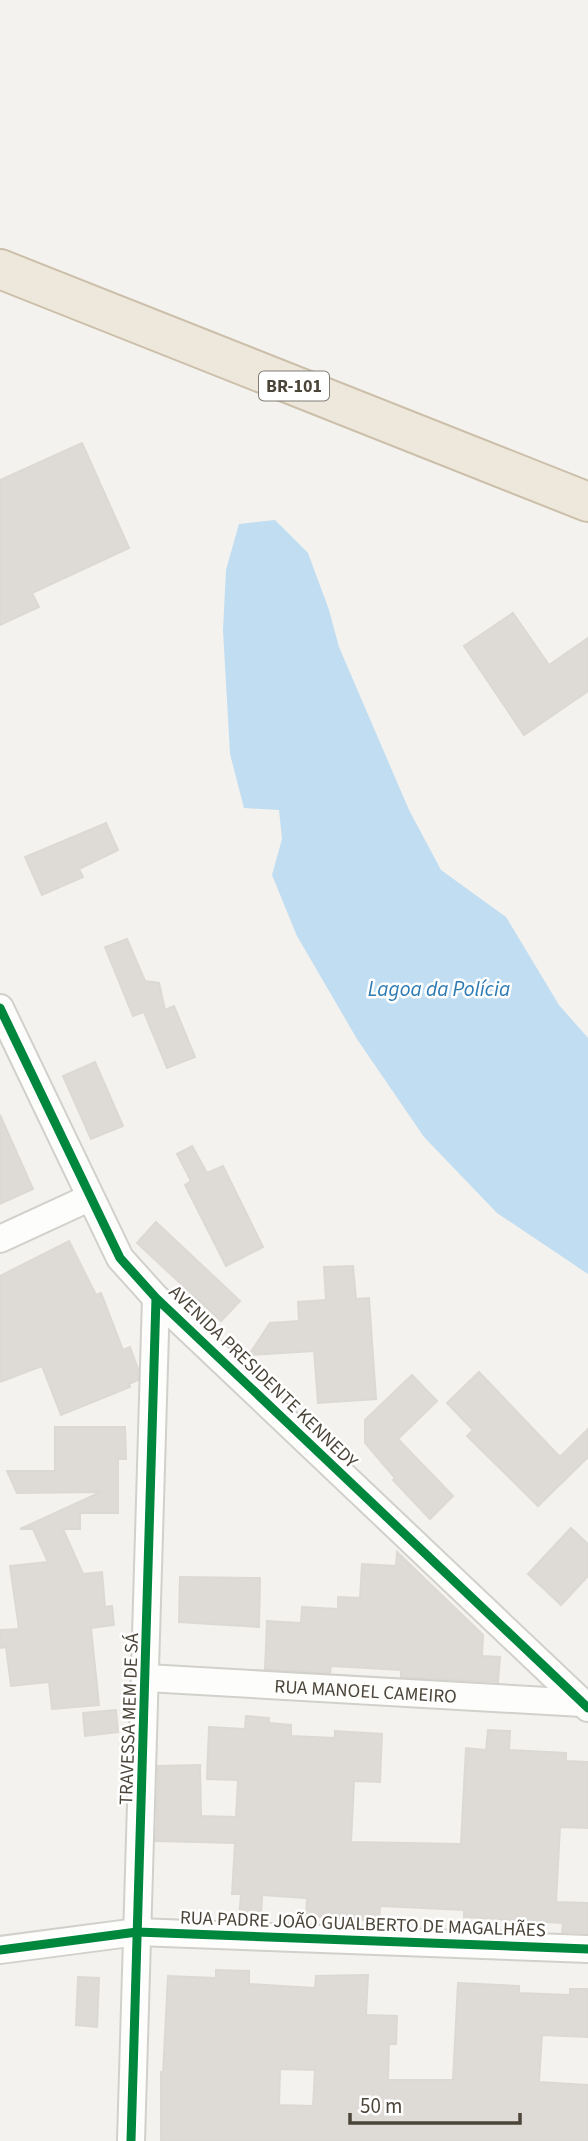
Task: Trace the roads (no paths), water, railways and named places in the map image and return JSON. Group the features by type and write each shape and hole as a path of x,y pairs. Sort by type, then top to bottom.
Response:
{"highway":[{"name":"BR-101","path":"0,269 588,502"}],"street":[{"name":"AVENIDA PRESIDENTE KENNEDY","path":"0,1008 120,1258 156,1298 585,1705"},
{"path":"0,1239 89,1198"},
{"name":"TRAVESSA MEM DE SÁ","path":"131,2141 147,1678 156,1298"},
{"name":"RUA MANOEL CAMEIRO","path":"147,1678 585,1705"},
{"name":"RUA PADRE JOÃO GUALBERTO DE MAGALHÃES","path":"0,1950 137,1932 588,1949"}],"water":[{"name":"Lagoa da Polícia","path":"275,520 308,553 339,647 409,810 441,870 506,917 559,1005 588,1038 588,1274 497,1213 424,1137 357,1039 297,936 272,875 282,839 279,810 244,808 230,754 223,630 226,570 239,524"}]}
